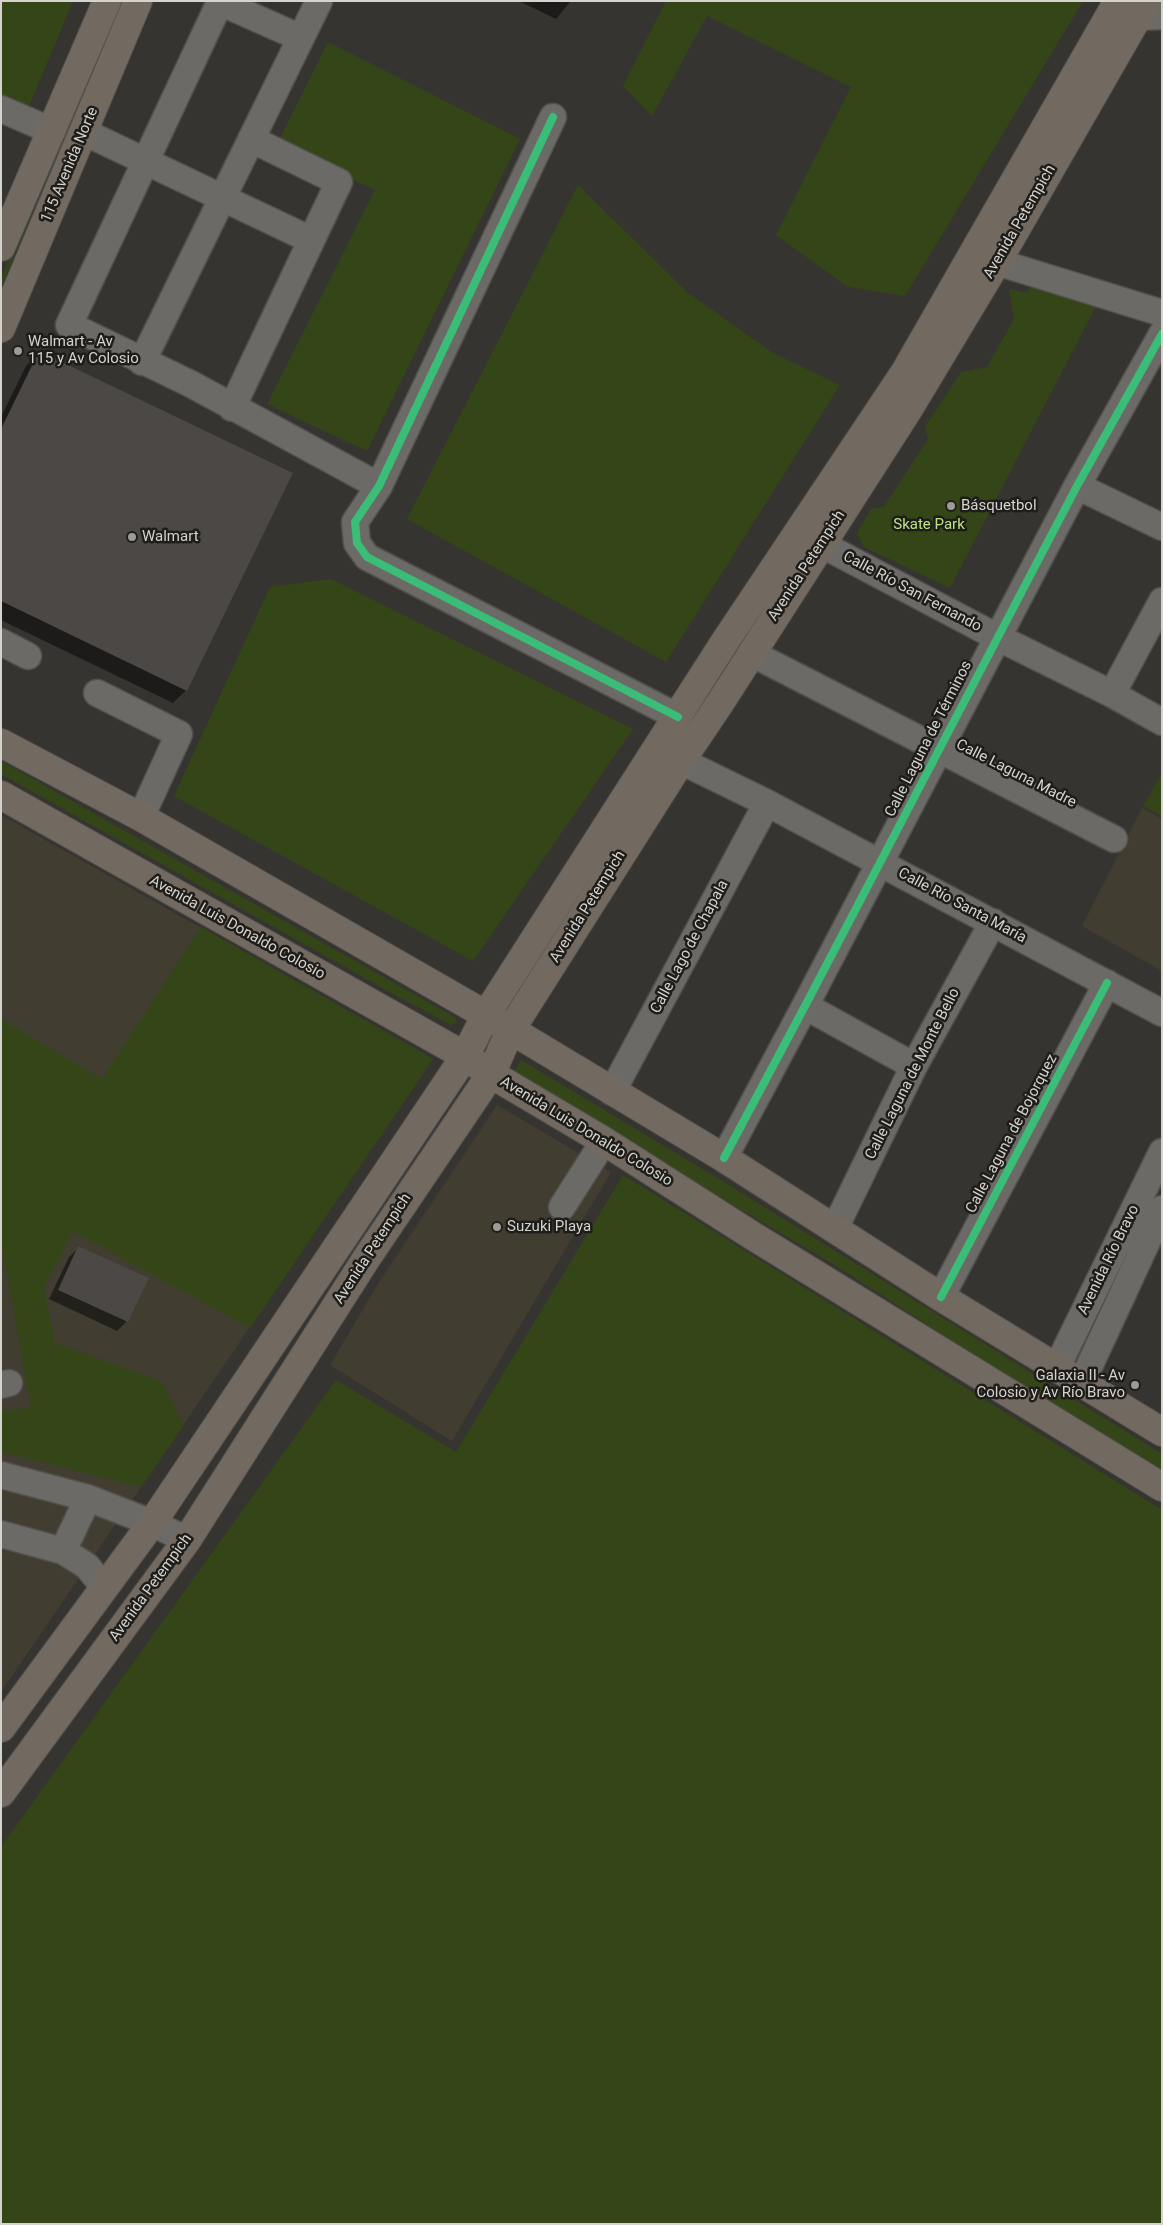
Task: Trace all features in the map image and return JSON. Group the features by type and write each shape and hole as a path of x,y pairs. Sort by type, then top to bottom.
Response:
{"main road":[{"name":"115 Avenida Norte","path":"1,247 107,1"},
{"name":"115 Avenida Norte","path":"1,328 138,1"},
{"name":"Avenida Petempich","path":"1,1793 187,1540 366,1259 491,1074 510,1031 681,761 908,410 997,262 1141,9"},
{"name":"Avenida Petempich","path":"1,1728 152,1523 466,1056 486,1015 724,643 1141,9"},
{"path":"1,743 141,817 486,1015 724,1158 941,1297 1162,1432"},
{"name":"Avenida Luis Donaldo Colosio","path":"1,795 466,1056 491,1074 604,1141 752,1236 1162,1486"}],"street":[{"path":"142,362 319,1"},
{"path":"301,38 220,2 69,324 142,362 191,384 232,408 380,486"},
{"path":"1,109 52,130"},
{"path":"554,117 380,486 355,522 357,544 368,557 678,717"},
{"path":"84,132 222,200 311,240"},
{"path":"232,408 340,182 251,138"},
{"path":"997,262 1162,314"},
{"name":"Calle Laguna de Términos","path":"724,1158 1077,486 1162,334"},
{"path":"1077,486 1162,527"},
{"name":"Calle Río San Fernando","path":"821,544 997,637 1112,694 1162,722"},
{"path":"1112,694 1162,601"},
{"path":"1,642 28,656"},
{"name":"Calle Laguna Madre","path":"751,653 1114,839"},
{"path":"97,693 179,734 141,817"},
{"name":"Calle Río Santa María","path":"681,761 767,803 1162,1013"},
{"name":"Calle Lago de Chapala","path":"612,1092 767,803"},
{"name":"Calle Laguna de Monte Bello","path":"835,1228 914,1066 993,922"},
{"name":"Calle Laguna de Bojorquez","path":"941,1297 1108,983"},
{"path":"805,1006 914,1066"},
{"path":"562,1207 604,1141"},
{"name":"Avenida Río Bravo","path":"1057,1367 1162,1152"},
{"name":"Avenida Río Bravo","path":"1082,1382 1162,1209"},
{"path":"1,1476 88,1498 152,1523 187,1540"},
{"path":"63,1551 88,1498"},
{"path":"1,1534 63,1551 87,1566 104,1587"}],"shaded area":[{"path":"1142,808 1162,819 1162,971 1082,926"},
{"path":"1,815 433,1059 1,1692"},
{"name":"Suzuki Playa","path":"497,1105 611,1172 452,1441 330,1365 379,1282"}],"green space":[{"path":"1,1 73,1 27,111 1,100"},
{"path":"119,1 122,1 1,287 1,278"},
{"path":"666,1 1083,1 905,296 848,287 776,235 851,87 707,16 652,116 623,86"},
{"path":"328,42 520,139 367,451 267,404 375,190 277,144"},
{"path":"578,185 687,292 773,353 840,385 666,662 407,519"},
{"name":"Skate Park","path":"1032,284 1097,304 950,588 864,547 857,533 871,509 884,507 928,439 925,427 961,372 987,367 1014,319 1009,289 1027,293"},
{"path":"331,579 633,729 473,961 174,796 270,587"},
{"path":"1,761 456,1018 456,1023 451,1025 388,991 1,774"},
{"path":"1162,773 1162,816 1143,806"},
{"path":"201,927 433,1059 250,1328 73,1231 44,1288 55,1343 161,1381 184,1425 141,1487 1,1452 1,1412 31,1407 1,1242 1,1019 102,1079"},
{"path":"521,1060 724,1182 1162,1454 1162,1473 1025,1388 838,1267 512,1074"},
{"path":"623,1175 1162,1510 1162,2224 1,2224 1,1847 336,1380 456,1452"}],"building":[{"name":"Walmart","path":"39,351 293,473 187,691 1,601 1,429"},
{"path":"78,1246 149,1278 128,1322 58,1290"}],"cycle path":[{"path":"553,117 379,486 355,522 357,543 367,557 678,717"},
{"path":"724,1158 1077,486 1162,334"},
{"path":"941,1297 1107,983"}],"place":[{"name":"Walmart - Av 115 y Av Colosio","path":"18,351"},
{"name":"Básquetbol","path":"951,506"},
{"name":"Walmart","path":"132,537"},
{"name":"Suzuki Playa","path":"497,1227"},
{"name":"Galaxia II - Av Colosio y Av Río Bravo","path":"1135,1385"}]}
